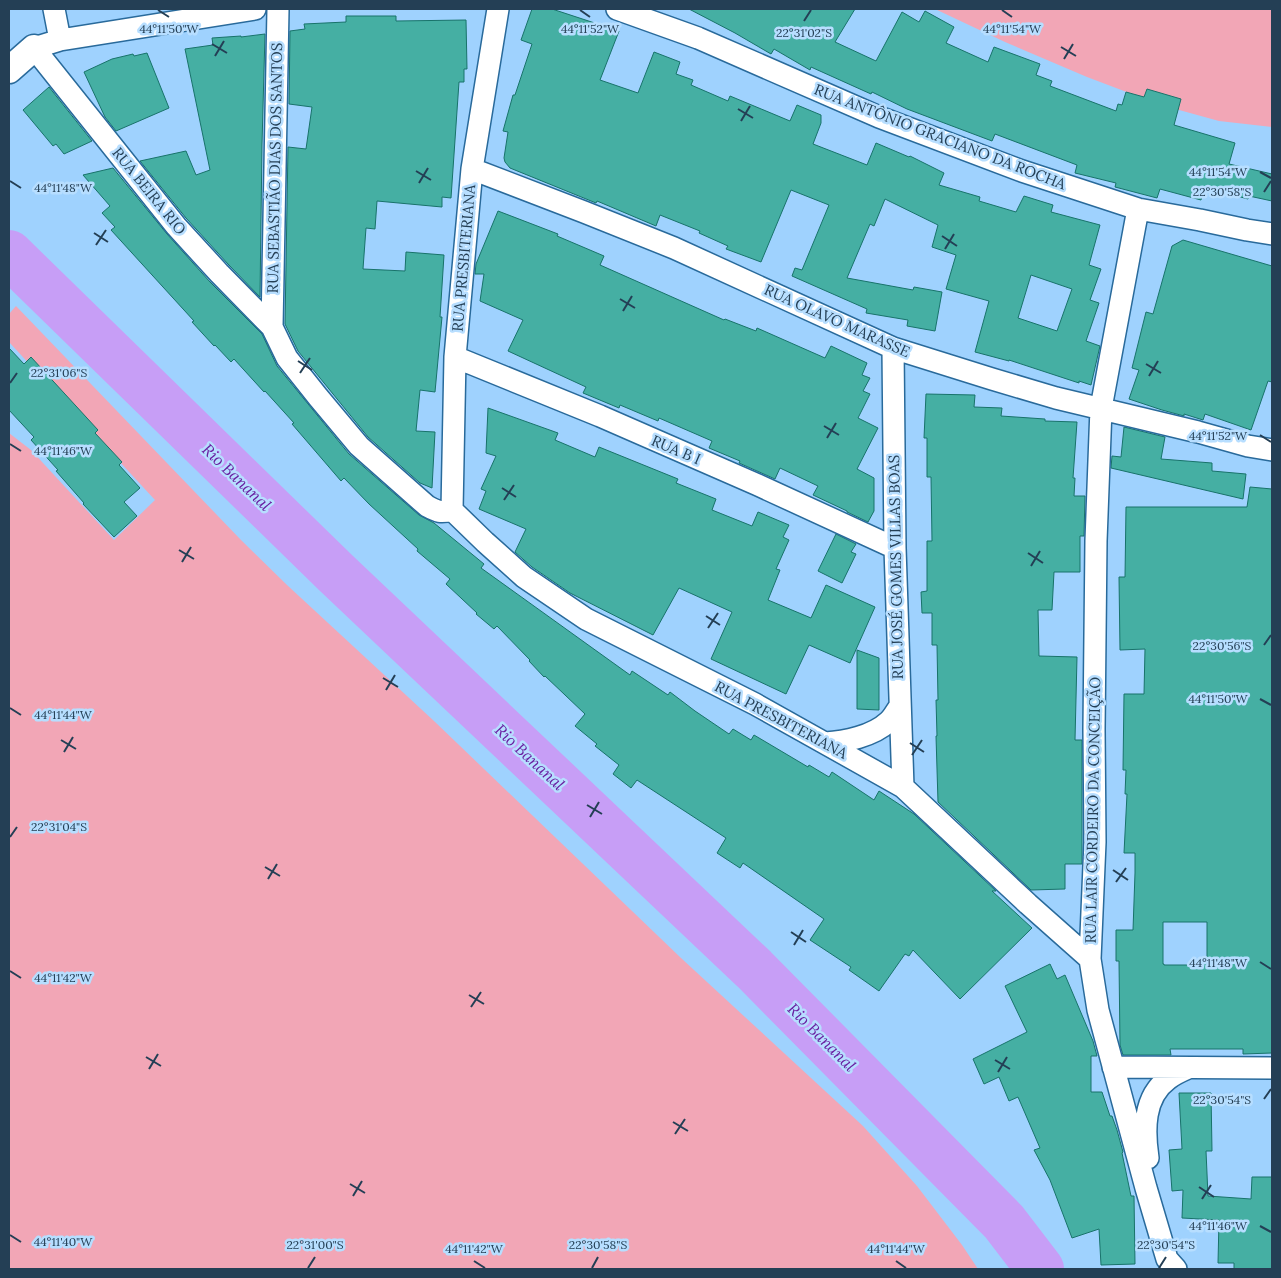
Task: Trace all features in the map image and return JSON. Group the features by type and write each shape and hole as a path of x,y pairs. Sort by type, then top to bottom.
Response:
{"street":[{"path":"54,9 60,40"},
{"path":"9,70 34,48 60,40 255,9"},
{"name":"RUA SEBASTIÃO DIAS DOS SANTOS","path":"272,327 278,9"},
{"name":"RUA PRESBITERIANA","path":"498,9 472,168 456,357 452,510 524,577 586,618 755,704 903,787 1090,959"},
{"name":"RUA ANTÔNIO GRACIANO DA ROCHA","path":"617,9 698,38 879,117 1022,171 1138,210 1272,234"},
{"name":"RUA BEIRA RIO","path":"34,48 176,226 218,273 272,327"},
{"name":"RUA OLAVO MARASSE","path":"472,168 674,248 893,348 1056,398 1248,446 1272,450"},
{"name":"RUA LAIR CORDEIRO DA CONCEIÇÃO","path":"1138,210 1101,408 1096,541 1095,842 1090,959 1098,1010 1158,1227"},
{"path":"272,327 287,358 359,446 428,506 437,512 452,510"},
{"name":"RUA JOSÉ GOMES VILLAS BOAS","path":"893,348 895,548 903,787"},
{"name":"RUA B I","path":"456,357 600,416 758,485 895,548"},
{"path":"826,743 856,739 870,733 888,722 900,706"},
{"path":"1113,1067 1272,1068"},
{"path":"1176,1269 1167,1259 1158,1227 1146,1140 1146,1119 1150,1105 1161,1085 1173,1075 1188,1068"}],"shaded area":[{"path":"935,9 1272,9 1272,127 1219,121 1161,105 1087,77 1005,42"},
{"path":"16,306 241,540 287,585 434,721 681,958 863,1126 917,1186 978,1269 9,1269 9,433 31,450 114,540 155,500 9,342 9,314"}],"building":[{"path":"532,9 552,9 619,31 600,80 638,93 654,52 680,62 676,74 693,80 691,85 728,101 730,96 790,121 797,105 821,115 821,123 813,144 867,165 876,143 910,156 944,173 939,185 980,197 979,201 1016,212 1024,196 1053,205 1051,212 1100,225 1089,265 1101,269 1090,300 1099,303 1086,341 1100,346 1091,385 1079,381 1079,383 1009,360 975,352 989,301 946,289 956,255 932,247 938,225 885,199 874,226 870,224 847,278 913,290 914,287 942,292 935,331 907,326 908,320 866,313 867,309 792,276 795,268 802,270 829,205 791,190 761,262 726,249 728,246 699,233 700,231 660,215 656,226 510,168 504,158 508,132 503,131 513,95 515,95 532,44 521,40","holes":["1031,275 1072,289 1057,331 1018,318"]},
{"path":"689,9 855,9 835,42 876,61 902,12 919,22 925,11 954,27 946,43 988,62 994,47 1040,64 1036,75 1052,81 1050,86 1116,111 1118,104 1122,105 1126,92 1144,97 1147,89 1181,99 1174,125 1235,143 1229,164 1272,174 1272,201 1249,196 1248,199 1204,187 1201,200 1160,189 1157,198 1115,187 1116,183 1075,173 1077,165 995,134 992,141 907,109 872,92 871,94 811,67 810,70 774,49 771,54"},
{"path":"346,16 396,16 396,21 466,20 467,69 464,69 464,82 459,82 451,198 442,197 442,207 377,201 375,229 366,228 363,269 405,271 406,252 444,255 440,317 442,317 435,392 420,390 416,431 435,432 432,488 420,483 368,437 298,351 285,324 288,147 306,149 312,107 289,104 290,31 305,29 304,24 346,22"},
{"path":"265,34 260,297 186,218 140,161 186,151 196,175 210,170 185,49 213,45 212,38"},
{"path":"147,53 169,108 116,131 105,117 84,72 112,59"},
{"path":"49,87 92,141 64,154 56,144 53,146 23,110"},
{"path":"113,168 167,234 210,282 262,334 277,366 349,454 419,515 434,523 484,564 481,568 630,675 632,671 668,695 670,692 729,734 733,729 751,740 754,735 808,767 809,765 829,777 832,772 874,800 879,791 914,814 996,891 992,891 1032,928 960,999 913,950 909,956 905,954 879,991 849,970 851,967 810,940 824,919 743,863 740,868 717,853 726,838 637,780 631,788 613,774 619,765 595,746 597,744 575,726 585,714 544,677 497,626 494,629 446,584 450,579 417,551 418,549 344,478 341,481 292,424 294,423 265,391 234,359 231,362 214,346 192,322 194,321 111,230 115,227 102,213 110,206 83,175"},
{"path":"498,211 558,234 557,236 604,256 600,265 724,320 756,331 757,328 825,358 831,346 867,363 862,375 870,378 863,391 870,394 858,418 878,428 857,469 874,478 874,511 868,522 813,495 818,486 780,468 775,479 709,448 712,441 659,418 658,421 620,405 619,408 583,393 586,387 508,351 523,320 480,301 484,274 475,274 476,264"},
{"path":"1183,240 1272,266 1272,382 1268,381 1251,430 1205,414 1203,420 1162,410 1129,399 1139,370 1132,368 1146,312 1153,314 1172,246"},
{"path":"9,348 24,364 31,357 98,430 95,433 122,462 119,465 140,488 124,502 137,516 114,537 83,504 56,471 58,470 31,440 34,437 9,410"},
{"path":"926,394 975,395 974,407 1002,408 1001,416 1045,419 1045,421 1077,422 1073,478 1075,478 1074,496 1085,496 1084,536 1080,536 1080,572 1054,572 1052,610 1038,610 1039,656 1077,657 1075,740 1082,740 1082,864 1065,864 1065,889 1031,890 938,802 936,736 936,700 938,700 937,645 932,645 932,613 922,613 921,592 927,591 927,541 932,541 931,477 927,477 927,438 924,438"},
{"path":"488,408 558,433 555,440 595,457 599,447 678,479 676,483 716,499 712,510 752,526 758,512 789,525 783,537 789,540 776,569 780,570 768,600 811,618 826,585 875,607 850,663 809,645 786,694 711,659 732,612 679,588 653,635 570,593 532,567 515,552 526,529 479,509 486,491 481,489 496,456 486,453"},
{"path":"1124,427 1165,437 1161,459 1212,463 1212,471 1246,474 1243,499 1111,468 1112,456 1121,457"},
{"path":"1250,487 1272,489 1272,1053 1243,1054 1243,1049 1170,1049 1171,1055 1123,1055 1120,1045 1119,961 1116,961 1116,930 1133,930 1135,873 1135,853 1124,853 1127,794 1125,794 1126,770 1123,770 1124,694 1144,694 1145,649 1120,650 1119,577 1125,577 1126,507 1247,507","holes":["1163,922 1207,922 1207,962 1204,962 1204,965 1163,964"]},
{"path":"836,534 856,544 851,552 856,554 842,583 818,571"},
{"path":"857,650 879,658 879,710 857,709"},
{"path":"1050,964 1057,979 1065,975 1093,1041 1097,1056 1091,1056 1091,1092 1102,1092 1110,1116 1112,1116 1123,1152 1131,1196 1134,1196 1135,1264 1101,1265 1099,1229 1072,1238 1050,1180 1034,1150 1040,1148 1018,1097 1009,1101 999,1077 984,1084 973,1059 1027,1032 1005,986"},
{"path":"1179,1093 1211,1093 1212,1151 1206,1151 1208,1196 1251,1199 1252,1177 1272,1177 1272,1269 1234,1269 1234,1263 1218,1263 1219,1220 1182,1218 1183,1190 1172,1191 1169,1150 1182,1149"}],"waterway":[{"name":"Rio Bananal","path":"9,254 336,573 754,969 1004,1222 1040,1269"}]}
